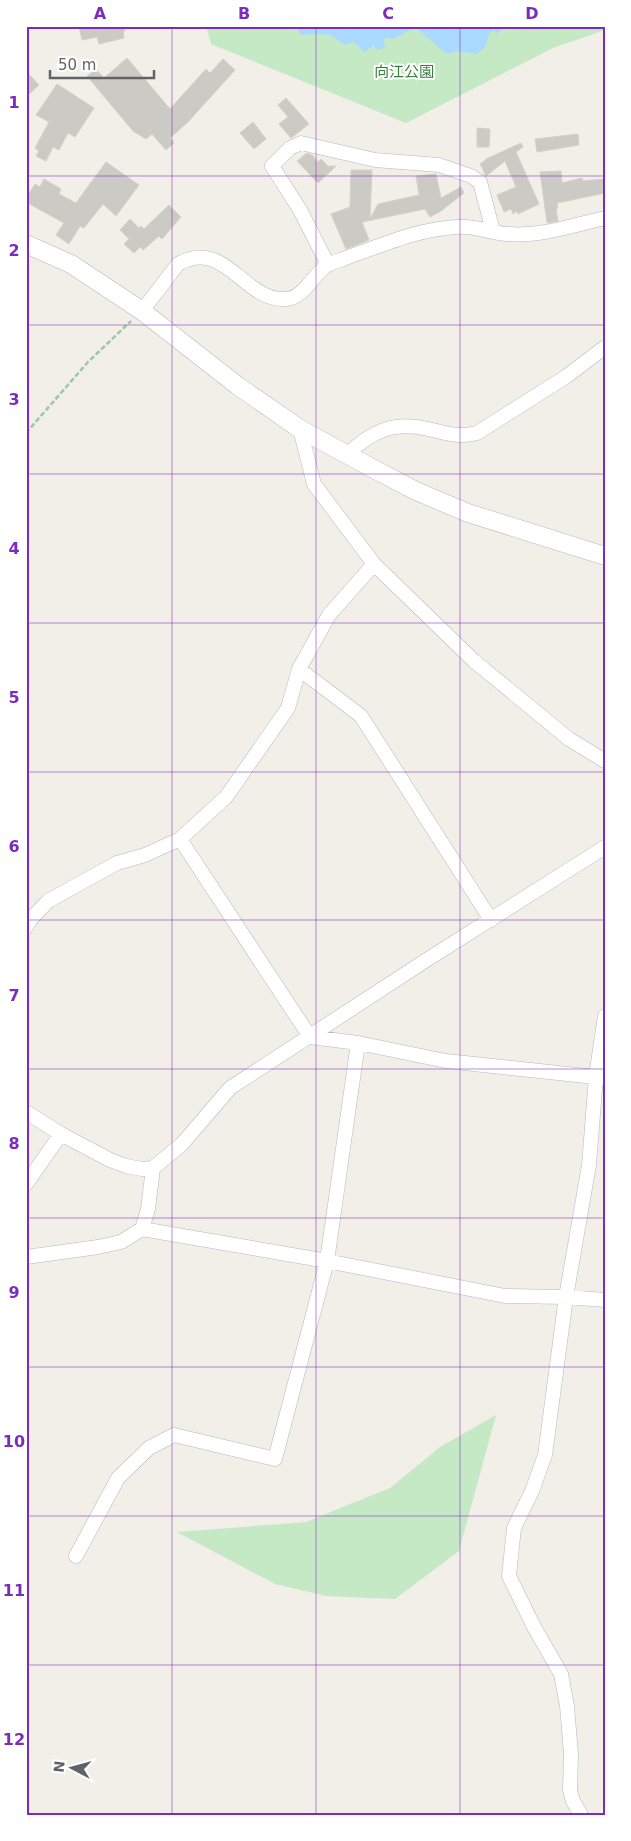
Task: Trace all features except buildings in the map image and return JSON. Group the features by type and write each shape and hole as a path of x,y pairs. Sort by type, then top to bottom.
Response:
{"street":[{"path":"328,265 300,210 272,166 290,148 301,143 375,160 439,165 471,176 480,182 494,231"},
{"path":"142,311 178,264 186,260 208,257 226,266 265,295 287,299 300,293 328,265 408,235 465,226 508,234 534,234 605,218"},
{"path":"26,244 71,264 142,311 238,386 300,429 347,455 416,491 468,513 605,556"},
{"path":"347,455 361,440 390,428 415,426 454,436 477,433 567,376 605,346"},
{"path":"300,429 314,484 374,564 474,661 569,739 605,761"},
{"path":"26,928 30,920 48,901 117,863 145,855 180,839 226,797 288,708 299,669 329,615 374,564"},
{"path":"299,669 360,716 491,920"},
{"path":"180,839 310,1037 358,1043 446,1062 600,1077"},
{"path":"26,1112 61,1134 110,1160 142,1169 153,1168 182,1144 230,1088 605,847"},
{"path":"581,1815 573,1801 570,1790 571,1754 567,1706 561,1674 534,1627 509,1576 514,1528 532,1491 545,1454 566,1297 589,1164 600,1077 605,1016"},
{"path":"76,1556 118,1478 149,1448 174,1436 276,1459 327,1261 358,1043"},
{"path":"26,1184 61,1134"},
{"path":"26,1257 121,1242 142,1229 148,1209 153,1168"},
{"path":"142,1229 327,1261 505,1296 605,1300"}],"path":[{"path":"26,433 88,362 142,311"}],"green space":[{"name":"向江公園","path":"206,26 605,26 605,30 553,48 406,123 211,44"},
{"path":"496,1415 459,1551 395,1599 326,1596 275,1584 177,1532 306,1522 390,1488 440,1447"}],"water":[{"path":"298,26 502,26 501,30 497,33 493,30 490,32 486,46 477,54 457,51 447,54 418,29 412,29 393,39 385,38 385,47 378,50 373,46 364,52 354,42 345,45 330,35 302,35 299,33"}]}
